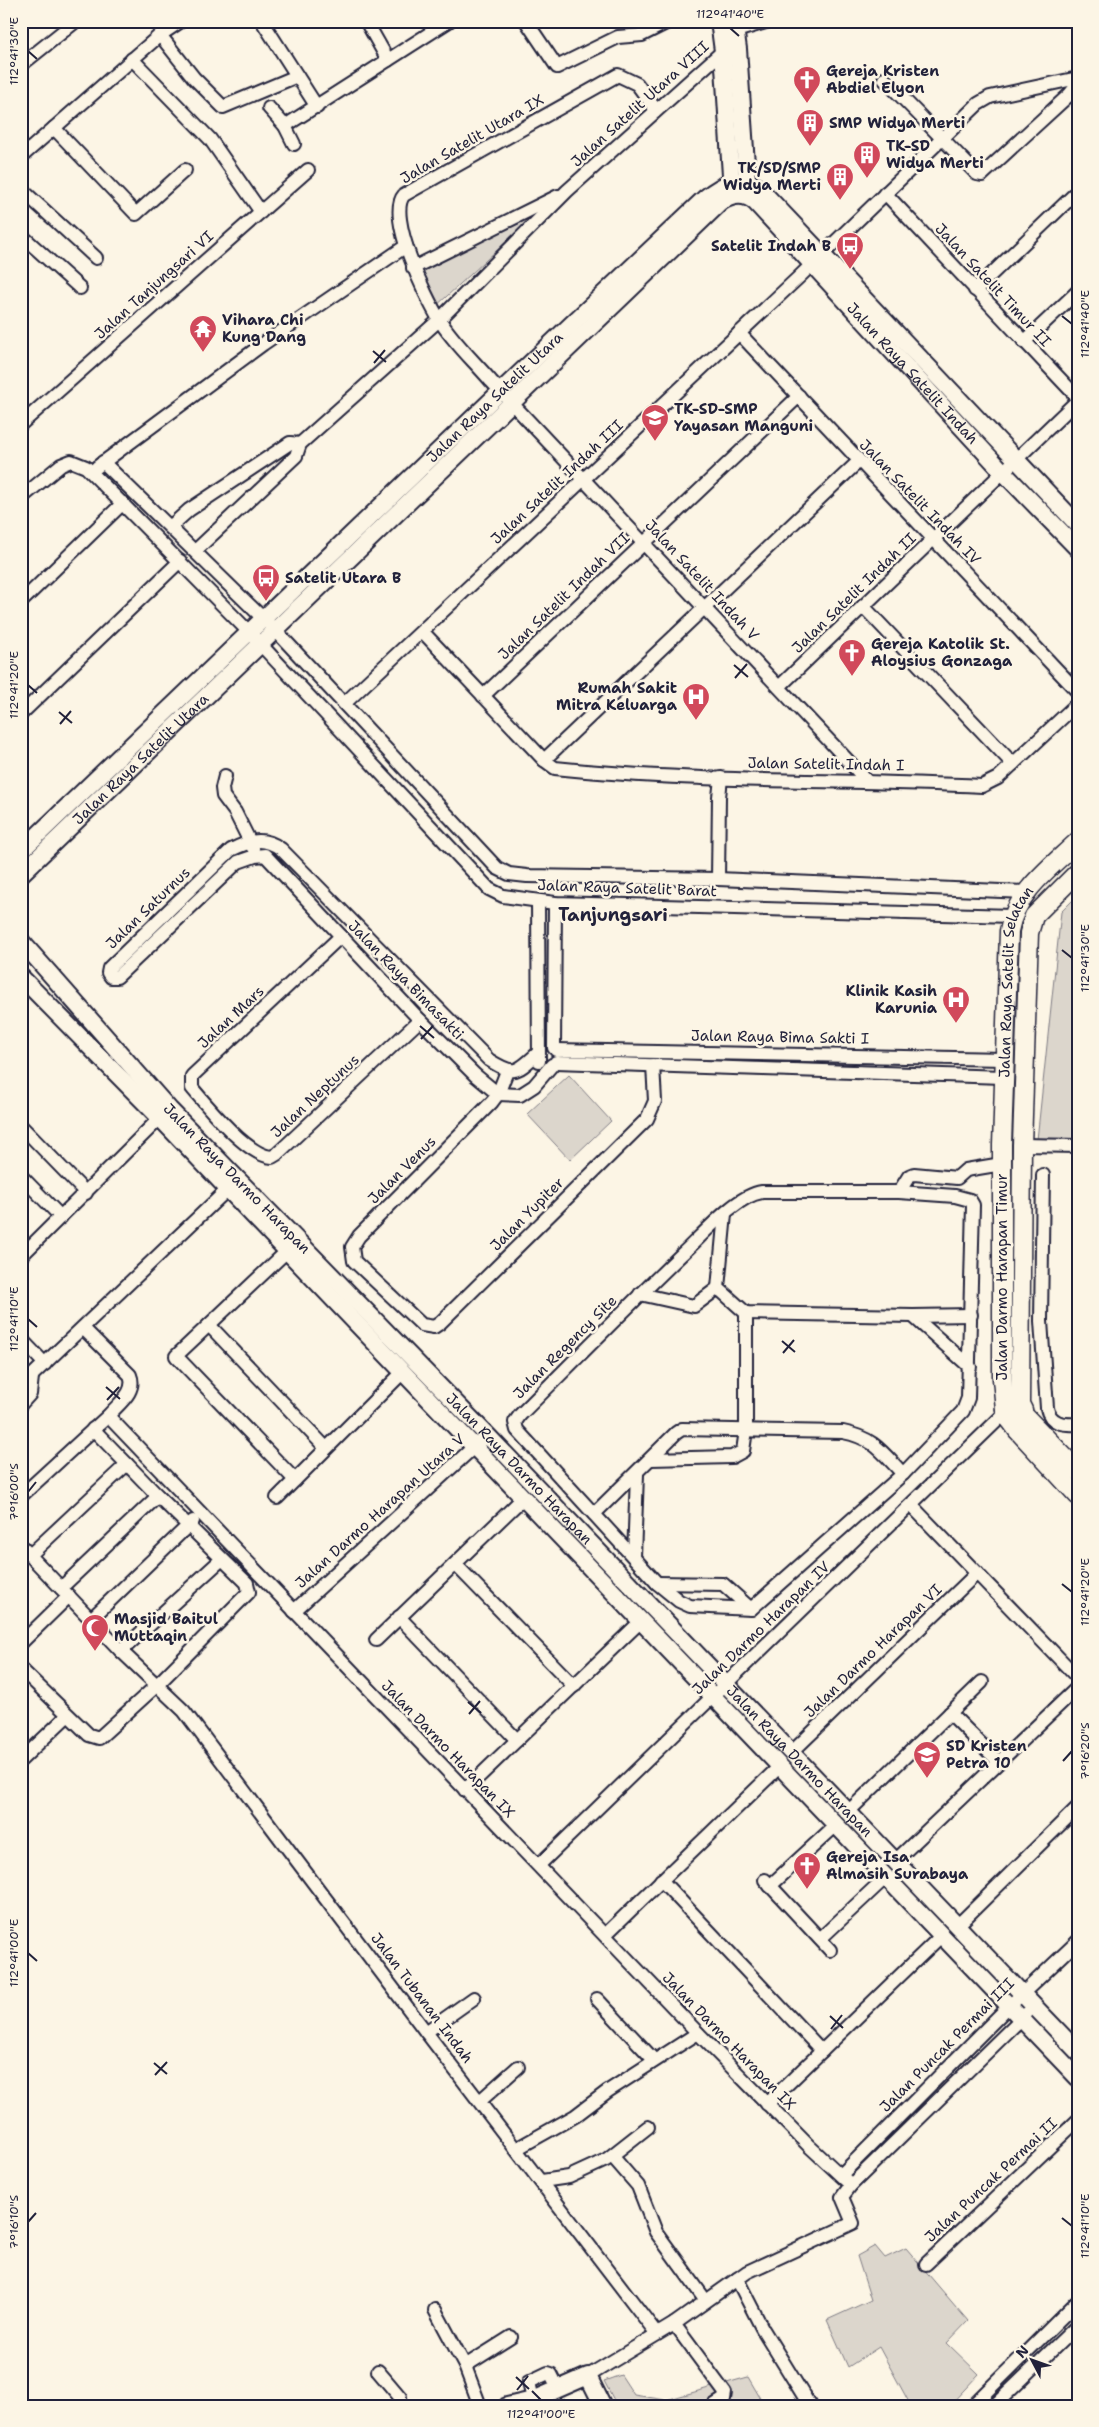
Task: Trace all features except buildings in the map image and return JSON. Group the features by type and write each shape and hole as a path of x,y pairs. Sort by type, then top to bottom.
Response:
{"main road":[{"name":"Jalan Raya Satelit Selatan","path":"1002,1145 1009,931 1012,916 1025,892 1078,841"},
{"name":"Jalan Raya Satelit Selatan","path":"1022,1145 1029,933 1034,916 1078,872"},
{"path":"1002,1145 1022,1145"},
{"name":"Jalan Darmo Harapan Timur","path":"1002,1145 1002,1379 1013,1412"},
{"name":"Jalan Darmo Harapan Timur","path":"1013,1412 1022,1145"},
{"path":"1013,1412 1078,1471"},
{"path":"1013,1412 1018,1431 1078,1496"}],"street":[{"path":"21,65 76,21"},
{"path":"21,157 160,35 181,21"},
{"path":"262,21 317,107"},
{"path":"366,21 388,60"},
{"path":"285,126 449,21"},
{"path":"526,21 556,67 618,37 639,36 647,26 670,21"},
{"path":"719,21 731,50"},
{"path":"740,189 731,50 735,26 769,21"},
{"path":"160,35 194,78 222,107 297,76"},
{"name":"Jalan Satelit Utara VIII","path":"300,444 439,320 567,191 656,110 731,50"},
{"path":"132,59 210,140 261,212"},
{"name":"Jalan Satelit Utara IX","path":"506,396 439,320 413,268 406,246 398,206 404,195 618,75 628,78 637,84 656,110"},
{"name":"Jalan Satelit Indah III","path":"345,703 818,259 941,138 984,100 1078,78"},
{"path":"884,79 977,174 982,175 1069,95 1078,84"},
{"path":"270,108 285,126 294,144"},
{"path":"54,128 136,214 185,170"},
{"name":"Jalan Tanjungsari VI","path":"21,424 308,170"},
{"name":"Jalan Raya Satelit Indah","path":"740,189 759,188 818,259 1003,472 1078,549"},
{"path":"21,189 96,258"},
{"name":"Jalan Raya Satelit Utara","path":"21,851 270,624 506,396 705,198 716,189 740,189"},
{"name":"Jalan Satelit Utara VIII","path":"413,268 567,191"},
{"path":"975,290 1078,191"},
{"name":"Jalan Satelit Timur II","path":"885,193 1078,399"},
{"path":"21,235 80,288"},
{"path":"89,469 103,462 263,344 406,246"},
{"name":"Jalan Raya Satelit Indah","path":"818,259 1078,525"},
{"path":"1024,342 1078,291"},
{"name":"Jalan Satelit Indah IV","path":"739,333 1078,692"},
{"name":"Jalan Satelit Indah V","path":"506,396 585,478 867,781"},
{"name":"Jalan Satelit Indah VII","path":"483,696 798,396"},
{"name":"Jalan Satelit Indah II","path":"779,686 1078,399"},
{"path":"170,527 189,510 290,443 300,444 296,456 195,551"},
{"path":"422,631 544,760 859,461"},
{"path":"21,498 42,479 66,463 71,462 89,469 255,638"},
{"path":"103,462 270,624"},
{"path":"21,487 42,479"},
{"path":"21,602 123,502"},
{"path":"21,714 180,561"},
{"path":"863,606 1013,764"},
{"name":"Jalan Raya Satelit Barat","path":"270,624 497,868 508,874 527,876 718,879 1025,892"},
{"name":"Jalan Raya Satelit Utara","path":"21,874 255,638"},
{"name":"Jalan Raya Satelit Barat","path":"255,638 489,889 503,896 555,904 1012,916"},
{"name":"Jalan Satelit Indah I","path":"544,760 555,768 721,778 982,786 991,783 1013,764 1078,703"},
{"path":"225,776 222,788 223,796 250,841 255,856"},
{"path":"718,879 721,778"},
{"name":"Jalan Raya Bimasakti","path":"250,841 265,840 281,849 488,1060 507,1071"},
{"name":"Jalan Saturnus","path":"250,841 231,850 109,968 108,973 111,977 117,977 238,862 255,856"},
{"name":"Jalan Raya Bimasakti","path":"255,856 268,857 420,1020 475,1075 498,1094"},
{"path":"538,902 539,1052 542,1064 554,1056"},
{"path":"498,1094 520,1095 534,1086 554,1056 555,904"},
{"name":"Jalan Mars","path":"228,1127 192,1088 192,1076 341,936"},
{"name":"Jalan Raya Darmo Harapan","path":"21,941 170,1110 487,1435 957,1926 1025,1991 1034,2007 1078,2052"},
{"name":"Jalan Raya Darmo Harapan","path":"24,984 160,1118 712,1698 1078,2078"},
{"name":"Jalan Neptunus","path":"228,1127 255,1151 266,1156 277,1154 420,1020"},
{"path":"507,1071 514,1071 524,1066 544,1047 554,1056"},
{"name":"Jalan Raya Bima Sakti I","path":"554,1056 962,1057 1004,1059"},
{"name":"Jalan Raya Bima Sakti I","path":"554,1056 653,1065 1003,1077"},
{"path":"961,1075 962,1057"},
{"name":"Jalan Yupiter","path":"384,1291 422,1325 434,1327 440,1323 647,1120 655,1101 653,1065"},
{"name":"Jalan Venus","path":"384,1291 354,1261 352,1254 355,1241 498,1094 507,1071"},
{"path":"21,1256 160,1118"},
{"path":"21,1126 86,1193"},
{"path":"1022,1145 1078,1146"},
{"path":"954,1196 958,1178 966,1170 1002,1164"},
{"path":"898,1192 909,1176 914,1174 958,1178"},
{"path":"1043,1175 1041,1321 1047,1408 1048,1415 1054,1420 1065,1425 1078,1424"},
{"path":"21,1176 61,1217"},
{"path":"21,1386 227,1190"},
{"name":"Jalan Regency Site","path":"898,1192 954,1196 970,1200 973,1205 970,1367 968,1398 963,1411 903,1474 751,1608 690,1606 679,1601 657,1583 517,1430 515,1422 520,1415 640,1294 725,1214 756,1193 898,1192"},
{"path":"725,1214 718,1288 746,1314 970,1315"},
{"path":"286,1252 177,1353 176,1357 295,1480"},
{"name":"Jalan Regency Site","path":"640,1294 691,1306 718,1288"},
{"path":"651,1459 738,1455 743,1451 746,1430 746,1314"},
{"path":"913,1316 970,1367"},
{"path":"209,1325 326,1448"},
{"path":"21,1496 108,1416 130,1391 132,1381 130,1375 83,1328"},
{"path":"21,1339 45,1364"},
{"path":"277,1498 402,1373"},
{"path":"21,1404 30,1394 32,1376"},
{"name":"Jalan Darmo Harapan IV","path":"539,1865 911,1505 1013,1412"},
{"name":"Jalan Darmo Harapan IX","path":"108,1416 698,2033 809,2146 852,2185"},
{"path":"21,1669 89,1736 96,1738 103,1736 246,1596 249,1588 93,1429"},
{"path":"594,1514 682,1429 843,1432 859,1435 870,1440 903,1474"},
{"name":"Jalan Darmo Harapan Utara V","path":"294,1611 487,1435"},
{"path":"26,1551 127,1464"},
{"path":"634,1557 637,1474"},
{"path":"21,1643 65,1592 158,1496"},
{"path":"376,1640 522,1499"},
{"path":"911,1505 1078,1678"},
{"path":"91,1619 188,1526 200,1512"},
{"name":"Jalan Tubanan Indah","path":"26,1551 121,1651 184,1711 657,2334"},
{"path":"121,1651 222,1559"},
{"path":"454,1564 574,1686"},
{"name":"Jalan Darmo Harapan VI","path":"791,1753 977,1574"},
{"path":"657,1583 723,1584 751,1608"},
{"path":"399,1617 517,1740"},
{"path":"465,1790 640,1622"},
{"path":"848,1812 982,1682"},
{"path":"895,1862 1078,1687"},
{"path":"950,1713 999,1762"},
{"path":"21,1760 67,1716"},
{"path":"605,1935 779,1767"},
{"path":"957,1926 1078,1807"},
{"path":"830,1950 767,1883 835,1826"},
{"path":"820,1939 885,1878"},
{"path":"661,1880 822,2051"},
{"path":"767,2104 941,1936"},
{"name":"Jalan Puncak Permai III","path":"841,2175 1008,2007 1078,1942"},
{"path":"426,2032 474,1998"},
{"path":"597,1999 654,2060"},
{"name":"Jalan Puncak Permai III","path":"852,2185 1034,2007"},
{"path":"516,2149 574,2116 654,2060 698,2033"},
{"path":"480,2101 518,2067"},
{"name":"Jalan Puncak Permai II","path":"926,2264 1078,2120"},
{"path":"542,2182 569,2177 612,2156 648,2127"},
{"path":"612,2156 638,2186 656,2232 706,2301"},
{"path":"507,2406 533,2400 588,2376 674,2324 748,2272 853,2223 842,2197 852,2185"},
{"path":"737,2279 762,2328 810,2406"},
{"path":"972,2406 1078,2302"},
{"path":"435,2310 465,2366 480,2406"},
{"path":"674,2324 725,2393 724,2398 713,2406"},
{"path":"994,2406 1078,2325"},
{"path":"465,2366 511,2337"},
{"path":"1018,2361 1029,2372"},
{"path":"378,2371 400,2397 401,2406"},
{"path":"588,2376 603,2406"}],"shaded area":[{"path":"546,205 434,308 418,270"},
{"path":"1078,895 1078,1142 1037,1140 1061,912"},
{"path":"569,1075 611,1121 570,1160 527,1114"},
{"path":"875,2246 885,2258 906,2248 968,2321 947,2343 979,2374 949,2406 911,2406 879,2347 848,2367 827,2320 871,2300 857,2256"},
{"path":"621,2375 634,2395 666,2400 748,2377 765,2406 617,2406 604,2381"}],"place":[{"name":"Gereja Kristen Abdiel Elyon","path":"807,104"},
{"name":"SMP Widya Merti","path":"810,147"},
{"name":"TK-SD Widya Merti","path":"867,179"},
{"name":"TK/SD/SMP Widya Merti","path":"840,201"},
{"name":"Satelit Indah B","path":"850,270"},
{"name":"Vihara Chi Kung Dang","path":"203,353"},
{"name":"TK-SD-SMP Yayasan Manguni","path":"655,442"},
{"name":"Satelit Utara B","path":"266,602"},
{"name":"Gereja Katolik St. Aloysius Gonzaga","path":"852,677"},
{"name":"Rumah Sakit Mitra Keluarga","path":"696,721"},
{"name":"Klinik Kasih Karunia","path":"956,1024"},
{"name":"Masjid Baitul Muttaqin","path":"95,1652"},
{"name":"SD Kristen Petra 10","path":"927,1779"},
{"name":"Gereja Isa Almasih Surabaya","path":"807,1890"}],"district":[{"name":"Tanjungsari","path":"613,915"}]}
